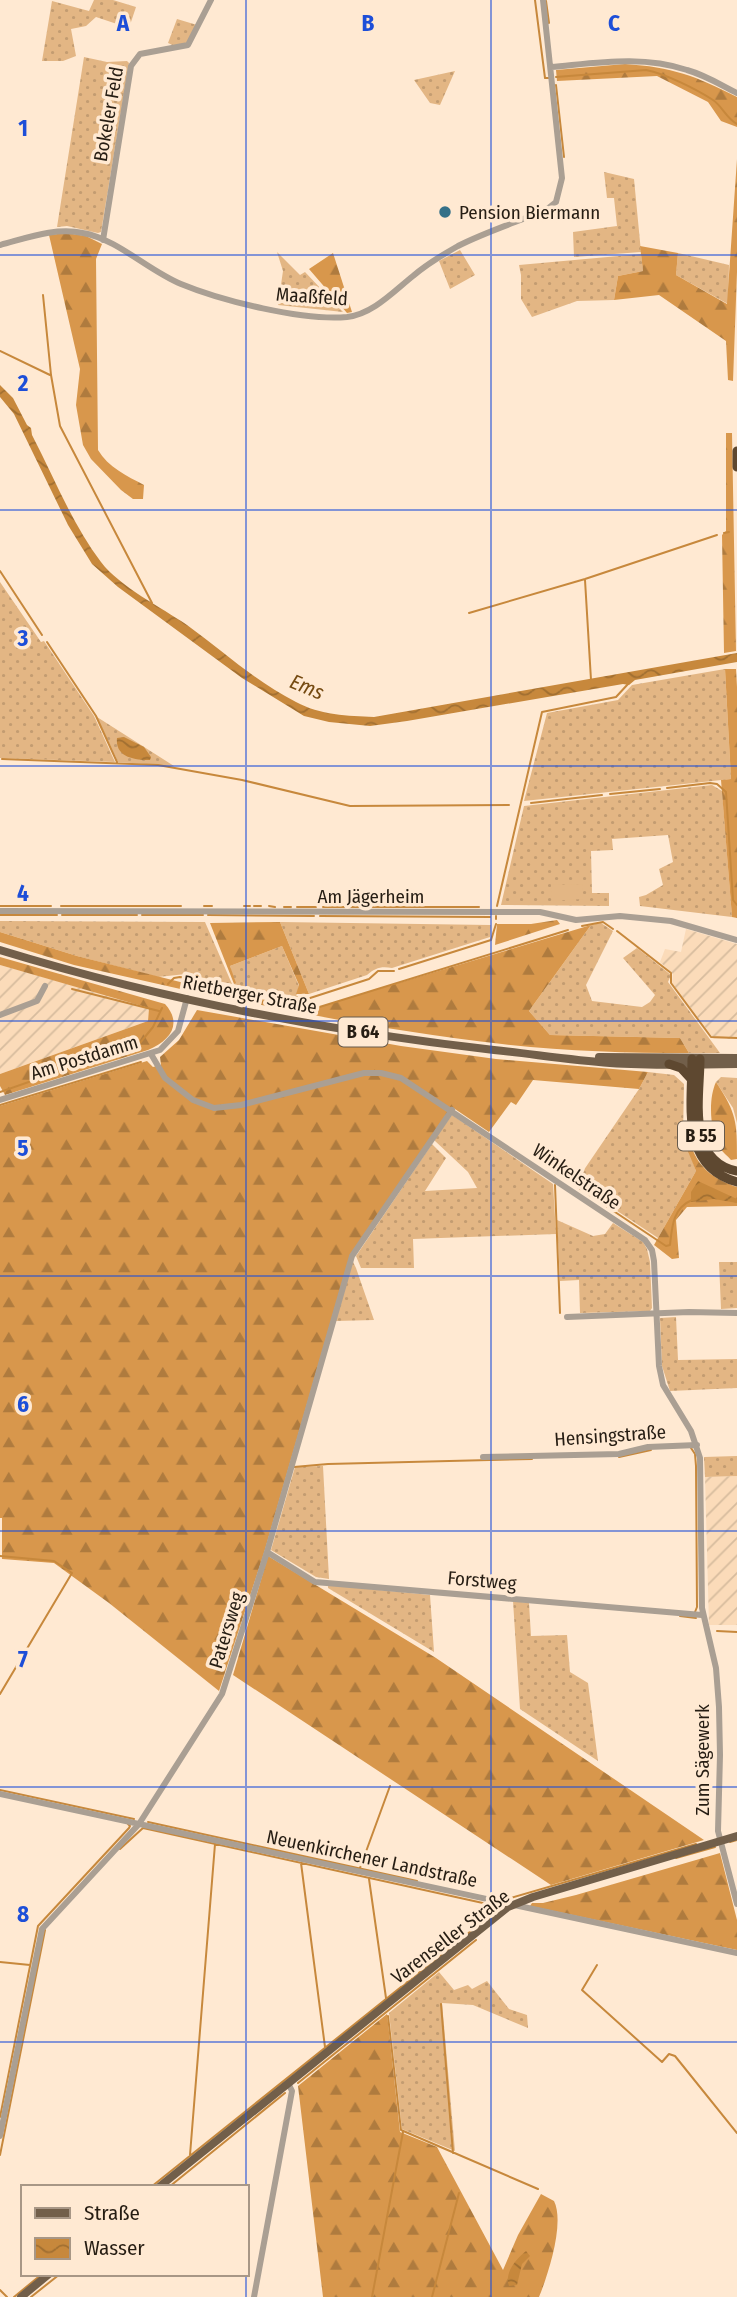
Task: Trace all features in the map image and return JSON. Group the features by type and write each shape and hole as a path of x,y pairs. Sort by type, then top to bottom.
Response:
{"highway":[{"path":"737,451 737,467"},
{"path":"696,1062 692,1080 693,1131 697,1150 703,1162 713,1172 737,1182"},
{"name":"B 55","path":"696,1062 702,1141 714,1160 727,1169 737,1171"},
{"path":"669,1065 681,1069 692,1080"}],"main road":[{"name":"Rietberger Straße","path":"0,950 208,1003 350,1030 599,1062 669,1065 737,1058"},
{"name":"Rietberger Straße","path":"498,1050 737,1064"},
{"name":"Varenseller Straße","path":"161,2185 514,1904 737,1836"},
{"path":"21,2297 47,2276"}],"street":[{"name":"Bokeler Feld","path":"103,240 131,66 140,54 188,45 211,0"},
{"path":"543,0 551,67 626,60 650,62 695,73 737,93"},
{"name":"Maaßfeld","path":"0,245 48,233 86,233 181,284 255,306 326,317 351,316 371,309 432,262 460,245 546,210 556,202 562,178 551,67"},
{"name":"Am Jägerheim","path":"0,911 540,912 576,920 620,916 660,919 694,926 737,940"},
{"path":"0,1015 37,1001 45,986"},
{"name":"Am Postdamm","path":"0,1100 151,1054 174,1037 180,1026 187,998"},
{"name":"Winkelstraße","path":"151,1054 165,1078 193,1100 214,1108 235,1106 375,1072 401,1078 645,1240 653,1254 659,1366 663,1385 697,1445 700,1458 702,1615"},
{"name":"Patersweg","path":"0,2136 42,1928 139,1824 222,1694 267,1552 352,1256 452,1110"},
{"path":"567,1317 737,1313"},
{"name":"Hensingstraße","path":"483,1457 619,1454 648,1447 697,1445"},
{"name":"Forstweg","path":"267,1552 315,1582 702,1615"},
{"name":"Zum Sägewerk","path":"702,1615 716,1668 720,1755 718,1831 737,1904"},
{"name":"Neuenkirchener Landstraße","path":"0,1794 737,1953"},
{"path":"254,2297 292,2091 288,2083"}],"shaded area":[{"path":"94,0 113,0 136,7 129,28 96,17 86,26 71,29 76,56 63,61 42,61 52,1 89,11"},
{"path":"177,19 197,25 188,42 177,47 168,43"},
{"path":"84,57 129,63 101,232 98,233 67,226 57,227"},
{"path":"455,71 440,105 430,103 414,80"},
{"path":"604,172 634,179 641,252 574,257 573,232 617,226 614,198 607,198"},
{"path":"460,250 475,275 450,289 439,261"},
{"path":"277,252 300,275 305,272 343,312 278,305 283,271"},
{"path":"678,253 729,265 728,304 676,275"},
{"path":"641,254 643,271 618,276 614,300 577,301 532,317 521,299 519,265"},
{"path":"0,582 41,642 44,641 94,716 115,762 0,758"},
{"path":"725,669 731,779 524,801 547,713 618,700 632,685"},
{"path":"97,717 174,766 118,762"},
{"path":"712,785 722,791 732,917 640,906 639,897 663,885 659,869 673,862 668,835 612,839 613,850 591,851 592,893 609,893 609,906 501,905 524,806"},
{"path":"582,884 583,899 552,901 551,885"},
{"path":"0,921 205,922 232,984 186,974 158,977 77,956 0,932"},
{"path":"280,922 491,925 490,937 392,968 378,968 367,975 309,994"},
{"path":"601,923 613,931 586,985 592,1001 642,1007 650,1002 655,995 623,958 637,948 671,975 668,982 720,1053 689,1053 680,1038 550,1035 529,1011 591,925"},
{"path":"686,929 737,944 737,1039 714,1039 672,983 673,974 660,962 665,949 681,952"},
{"path":"282,946 299,986 296,997 235,986 230,966"},
{"path":"0,965 149,1007 148,1021 0,1074"},
{"path":"648,1072 674,1075 684,1084 683,1134 696,1171 658,1238 575,1183"},
{"path":"721,1077 737,1078 737,1123 733,1108 716,1082"},
{"path":"452,1115 553,1184 556,1234 413,1239 414,1268 361,1268 356,1256 432,1144 446,1158 425,1191 477,1188 468,1172 434,1140"},
{"path":"557,1220 593,1236 605,1234 613,1223 643,1242 650,1262 650,1311 580,1313 579,1280 560,1281"},
{"path":"352,1260 356,1268 374,1320 335,1321"},
{"path":"719,1262 737,1262 737,1308 721,1309"},
{"path":"676,1317 678,1360 737,1359 737,1388 670,1391 662,1366 660,1318"},
{"path":"737,1456 737,1476 705,1477 704,1457"},
{"path":"323,1466 329,1579 316,1577 271,1550 295,1467"},
{"path":"737,1476 737,1625 709,1625 705,1477"},
{"path":"328,1585 430,1595 434,1652 328,1588"},
{"path":"513,1601 529,1603 531,1636 567,1635 570,1672 588,1683 598,1761 520,1709"},
{"path":"439,1972 454,1990 468,1985 472,1989 487,1981 509,2009 527,2015 528,2028 473,2005 442,2003 455,2151 402,2129 389,2013"}],"green space":[{"path":"625,64 657,67 683,74 737,97 737,127 721,121 708,102 657,76 557,81 556,70"},
{"path":"737,159 733,381 728,380 726,341 659,295 614,300 618,276 643,271 640,246 678,253 676,275 727,304"},
{"path":"66,233 86,236 102,244 96,259 98,450 112,466 144,485 143,499 133,499 121,490 91,459 83,445 76,405 80,369 49,235"},
{"path":"333,253 352,312 347,313 309,269"},
{"path":"726,433 732,433 736,651 724,653 722,535 726,531"},
{"path":"725,669 736,669 737,687 737,918 732,917 721,780 731,779"},
{"path":"557,920 560,924 495,945 497,924 531,924"},
{"path":"280,922 309,994 296,994 299,985 282,946 230,966 236,983 234,984 210,923"},
{"path":"591,925 529,1011 550,1035 680,1038 689,1053 572,1050 465,1040 356,1023 212,995 213,990 312,1009"},
{"path":"0,932 77,956 208,989 207,995 74,965 0,942"},
{"path":"0,957 165,1004 173,1018 172,1031 162,1042 148,1050 5,1095 0,1086 0,1074 148,1021 149,1008 0,965"},
{"path":"197,1010 401,1046 496,1059 648,1072 639,1089 533,1080 516,1105 511,1102 489,1132 452,1107 350,1255 264,1553 219,1691 109,1603 54,1563 2,1559 0,1518 0,1106 147,1061 153,1067 161,1065 160,1057 179,1040"},
{"path":"716,1082 734,1119 737,1159 731,1160 722,1151 714,1132 711,1106"},
{"path":"690,1142 707,1171 737,1187 737,1206 687,1207 676,1220 679,1258 672,1259 654,1245 696,1171 685,1144"},
{"path":"268,1556 436,1658 704,1840 551,1885 233,1675"},
{"path":"720,1853 737,1920 737,1950 530,1906 532,1903 576,1895"},
{"path":"387,2014 400,2132 437,2147 503,2270 518,2235 541,2194 554,2201 558,2222 556,2235 551,2263 539,2297 323,2297 298,2086"}],"water":[{"path":"0,385 13,398 31,428 72,516 109,571 267,685 315,710 374,717 737,653 737,662 635,680 629,685 370,726 329,722 304,716 242,678 118,587 92,564 68,525 14,414 0,397"},
{"path":"124,737 144,747 151,757 150,760 132,758 122,753 117,738"},
{"path":"698,1181 737,1199 737,1203 714,1199 691,1202 691,1192"},
{"path":"526,2251 530,2256 522,2264 517,2285 509,2286 510,2271"}],"waterway":[{"path":"535,0 545,78 549,78"},
{"path":"546,1 549,23"},
{"path":"556,77 646,70 654,72 681,82 713,100 737,124"},
{"path":"556,85 564,157"},
{"path":"43,295 51,375 60,426 152,603"},
{"path":"0,351 50,375"},
{"path":"724,533 729,532"},
{"path":"469,613 585,579 717,535"},
{"path":"0,571 42,635"},
{"path":"585,580 591,680"},
{"path":"47,642 96,716 117,762"},
{"path":"497,906 542,712 616,697 628,684"},
{"path":"2,759 158,765 242,780 350,806 509,805"},
{"path":"667,788 710,783 717,784 726,792 733,900 737,905"},
{"path":"610,794 660,789"},
{"path":"531,803 602,795"},
{"path":"0,906 51,906"},
{"path":"61,906 181,906"},
{"path":"204,906 212,906"},
{"path":"244,906 250,906"},
{"path":"254,906 261,906"},
{"path":"269,906 275,907"},
{"path":"284,907 291,907"},
{"path":"297,907 316,907"},
{"path":"323,907 479,907"},
{"path":"0,915 57,915"},
{"path":"62,915 137,915"},
{"path":"142,915 203,915"},
{"path":"208,915 314,916"},
{"path":"320,916 490,917"},
{"path":"582,926 603,922 613,929"},
{"path":"399,969 491,940 496,924"},
{"path":"218,993 301,1010 313,1009 568,930"},
{"path":"617,931 671,973 671,983 711,1037 737,1038"},
{"path":"248,989 307,999 369,979 378,971 394,971"},
{"path":"168,984 174,978 180,977 232,987"},
{"path":"72,989 159,1011"},
{"path":"0,1092 140,1043 153,1027 162,1008"},
{"path":"0,1105 141,1062"},
{"path":"555,1185 560,1313"},
{"path":"576,1186 666,1246 670,1245 677,1213 692,1200"},
{"path":"691,1448 695,1454 696,1466 695,1612"},
{"path":"619,1457 651,1450"},
{"path":"294,1467 532,1459"},
{"path":"0,1556 54,1561 72,1573 0,1694"},
{"path":"680,1616 696,1618"},
{"path":"717,1631 737,1632"},
{"path":"360,1868 390,1786"},
{"path":"0,1790 134,1819"},
{"path":"148,1822 417,1881"},
{"path":"0,2117 38,1926 129,1828 128,1824"},
{"path":"120,1849 143,1828 501,1907 154,2185"},
{"path":"730,1842 737,1840"},
{"path":"190,2155 215,1844"},
{"path":"504,1900 696,1844"},
{"path":"676,1858 715,1847"},
{"path":"301,1863 325,2047"},
{"path":"369,1879 386,1998"},
{"path":"0,2155 45,1930"},
{"path":"298,2083 476,1940"},
{"path":"0,1962 30,1965"},
{"path":"597,1965 582,1990 662,2062 669,2054 675,2056 737,2133"},
{"path":"441,2004 453,2153"},
{"path":"388,2016 401,2130 538,2189"},
{"path":"171,2185 285,2093"},
{"path":"372,2297 403,2132"},
{"path":"432,2297 459,2193"},
{"path":"14,2297 40,2276"},
{"path":"31,2297 57,2276"},
{"path":"0,2290 7,2297"}],"place":[{"name":"Pension Biermann","path":"445,212"}],"water label":[{"name":"Ems","path":"307,687"}]}
